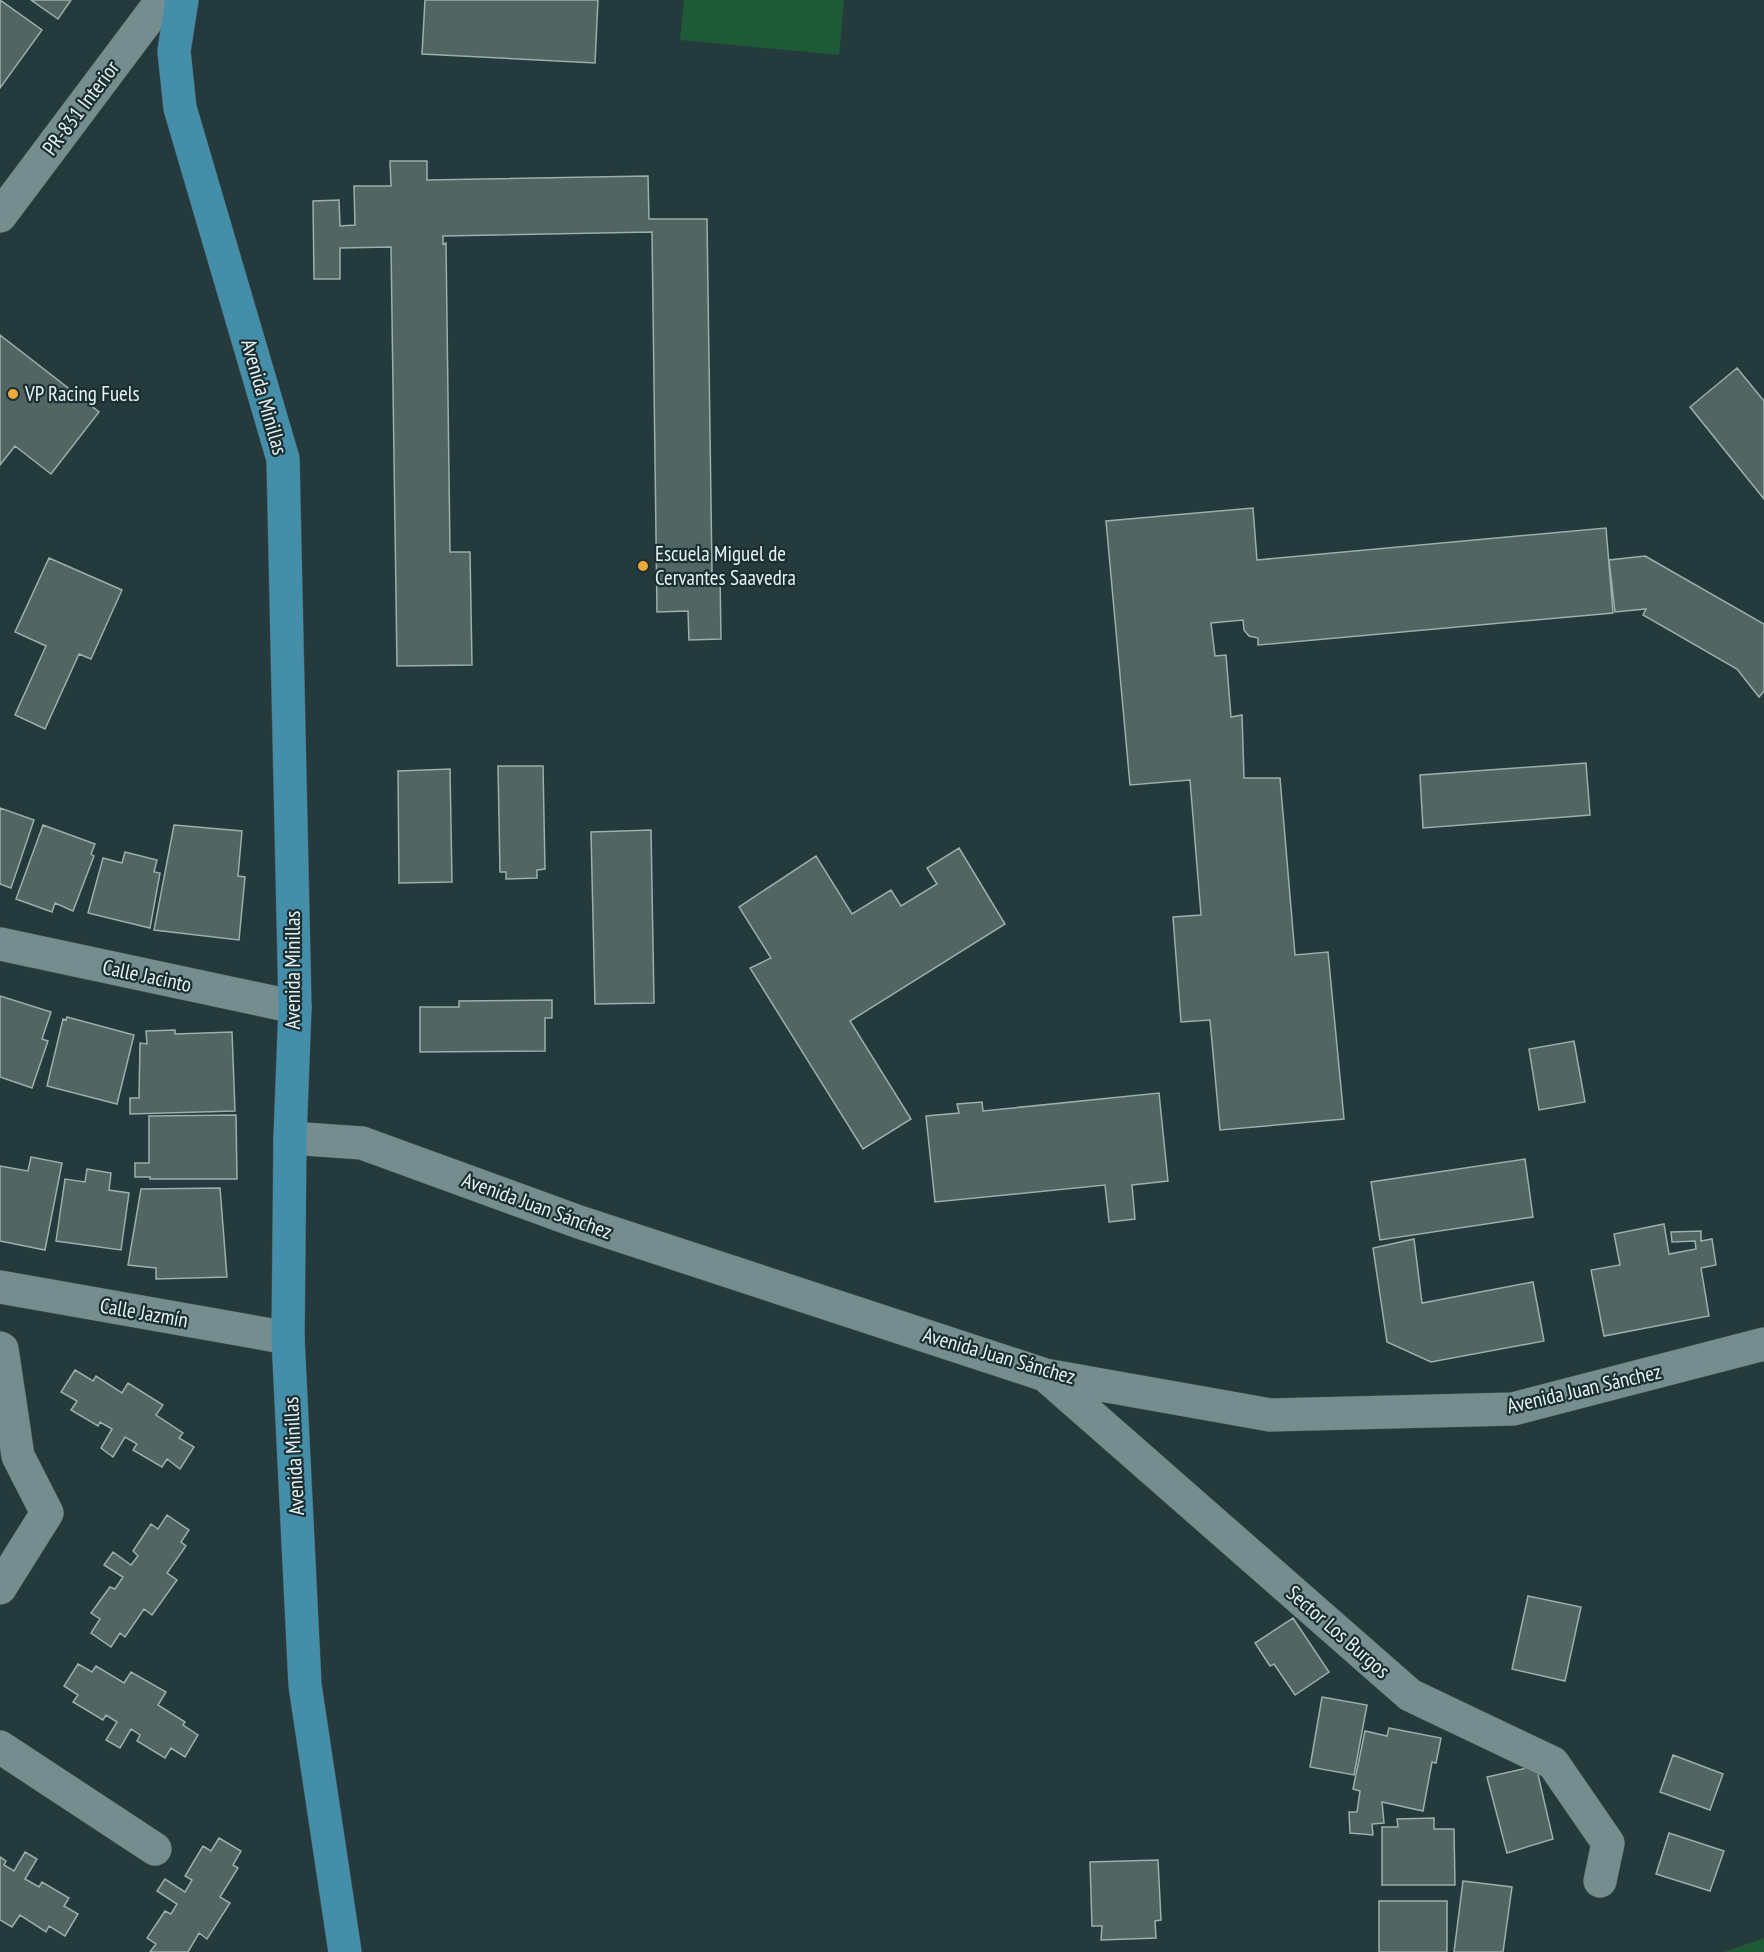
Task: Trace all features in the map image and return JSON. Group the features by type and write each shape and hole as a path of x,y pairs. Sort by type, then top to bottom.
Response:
{"main road":[{"name":"Avenida Minillas","path":"182,0 174,51 180,108 283,459 295,1007 290,1138 288,1338 305,1684 345,1952"}],"street":[{"name":"PR-831 Interior","path":"4,204 162,0"},
{"name":"Calle Jacinto","path":"0,945 295,1007"},
{"name":"Avenida Juan Sánchez","path":"290,1138 362,1143 579,1222 1046,1375 1270,1415 1513,1409 1764,1344"},
{"name":"Calle Jazmín","path":"0,1287 288,1338"},
{"path":"0,1348 2,1348 18,1456 47,1513 0,1588"},
{"name":"Sector Los Burgos","path":"1046,1375 1410,1695 1553,1763 1608,1843 1600,1881"},
{"path":"0,1747 155,1849"}],"green space":[{"path":"684,0 844,0 839,55 680,40"},
{"path":"1764,1938 1764,1952 1724,1952"}],"building":[{"path":"0,0 42,30 0,88"},
{"path":"31,0 71,0 58,19"},
{"path":"425,0 598,0 595,63 422,54"},
{"path":"390,161 427,161 427,180 648,176 649,219 707,219 712,574 720,574 721,639 689,640 688,611 657,612 652,232 443,236 443,244 446,243 450,552 470,552 472,665 397,666 391,247 340,248 340,279 314,279 313,201 339,200 340,226 355,225 354,186 391,186"},
{"path":"0,335 99,412 51,474 15,446 0,465"},
{"path":"1737,368 1764,401 1764,499 1690,407"},
{"path":"1253,508 1257,560 1606,528 1613,613 1258,645 1258,638 1249,636 1244,630 1243,620 1211,623 1215,656 1226,655 1231,717 1242,715 1244,778 1280,778 1295,955 1328,952 1344,1119 1220,1130 1210,1020 1181,1022 1173,917 1201,915 1190,780 1130,785 1106,521"},
{"path":"1645,556 1764,624 1764,691 1759,697 1737,669 1643,615 1646,609 1615,612 1609,560"},
{"path":"49,558 122,590 91,659 79,654 45,729 15,715 46,646 15,632"},
{"path":"1586,763 1590,815 1423,828 1420,775"},
{"path":"498,766 543,766 545,869 537,870 537,878 506,879 506,872 500,872"},
{"path":"450,769 452,882 399,883 398,771"},
{"path":"0,808 34,820 11,888 0,884"},
{"path":"43,825 95,844 91,854 94,856 73,911 55,903 52,912 16,899"},
{"path":"174,825 242,831 238,876 245,877 239,940 154,930"},
{"path":"651,830 654,1003 595,1004 591,832"},
{"path":"959,848 1005,924 850,1021 911,1119 863,1149 750,968 771,958 739,907 816,856 852,914 891,890 901,906 937,884 927,868"},
{"path":"125,852 157,860 154,872 160,873 150,928 88,913 103,858 122,863"},
{"path":"0,996 51,1012 42,1039 48,1041 32,1088 0,1077"},
{"path":"552,1000 552,1018 545,1018 545,1051 420,1052 420,1007 459,1007 459,1001"},
{"path":"67,1017 134,1035 117,1104 47,1086 63,1019 66,1020"},
{"path":"175,1030 175,1034 232,1032 235,1111 130,1114 130,1098 139,1098 140,1043 147,1044 146,1031"},
{"path":"1574,1041 1585,1102 1539,1110 1529,1049"},
{"path":"1159,1093 1168,1181 1132,1185 1135,1219 1109,1222 1105,1185 935,1202 926,1116 959,1113 957,1104 982,1102 983,1111"},
{"path":"236,1115 237,1179 135,1177 135,1163 149,1163 149,1116"},
{"path":"31,1157 62,1163 45,1250 0,1241 0,1166 28,1171"},
{"path":"1525,1159 1533,1217 1380,1240 1371,1182"},
{"path":"87,1169 111,1173 109,1190 129,1193 121,1250 56,1241 65,1179 85,1182"},
{"path":"220,1188 227,1277 156,1279 156,1268 128,1265 141,1189"},
{"path":"1664,1224 1669,1254 1696,1249 1695,1241 1672,1242 1671,1232 1701,1231 1701,1241 1712,1239 1716,1265 1701,1268 1709,1316 1604,1336 1591,1270 1620,1265 1614,1234"},
{"path":"1414,1239 1422,1303 1533,1282 1544,1341 1431,1362 1387,1342 1373,1248"},
{"path":"75,1370 93,1381 96,1376 122,1393 128,1383 163,1405 156,1415 183,1433 179,1438 194,1447 180,1469 167,1459 162,1467 133,1450 137,1444 125,1437 113,1457 101,1448 112,1429 100,1422 98,1426 71,1410 77,1401 61,1392"},
{"path":"167,1515 189,1530 181,1542 186,1546 167,1573 177,1580 152,1615 144,1609 125,1637 120,1633 111,1647 91,1633 100,1619 91,1613 110,1587 115,1589 123,1577 104,1565 113,1552 131,1565 138,1556 133,1551 151,1524 158,1529"},
{"path":"1528,1596 1581,1607 1565,1681 1512,1669"},
{"path":"1293,1618 1329,1672 1295,1695 1274,1664 1270,1666 1255,1643"},
{"path":"78,1664 92,1672 96,1666 124,1683 131,1672 166,1692 158,1705 185,1722 183,1725 198,1735 185,1757 171,1748 165,1758 137,1741 140,1735 131,1729 120,1748 106,1740 117,1722 106,1715 103,1720 73,1702 78,1695 64,1686"},
{"path":"1322,1697 1367,1705 1354,1775 1310,1767"},
{"path":"1389,1728 1441,1738 1436,1763 1432,1762 1423,1811 1382,1802 1384,1823 1372,1824 1373,1835 1350,1833 1349,1812 1357,1812 1360,1791 1353,1789 1365,1731 1387,1736"},
{"path":"1673,1755 1723,1774 1710,1810 1660,1792"},
{"path":"1536,1766 1553,1839 1507,1853 1487,1777"},
{"path":"1434,1818 1434,1829 1454,1829 1455,1885 1382,1885 1382,1827 1398,1827 1397,1819"},
{"path":"1669,1833 1724,1851 1710,1891 1656,1874"},
{"path":"219,1838 241,1851 233,1865 238,1868 220,1897 230,1903 207,1939 199,1933 188,1952 150,1952 156,1944 147,1938 165,1911 171,1914 177,1904 157,1891 165,1879 185,1892 192,1880 185,1876 203,1846 211,1851"},
{"path":"25,1852 37,1859 25,1879 39,1887 42,1882 69,1898 64,1906 78,1914 65,1936 49,1926 46,1932 20,1915 12,1927 0,1920 0,1857 6,1861 4,1865 14,1871"},
{"path":"1158,1860 1161,1920 1155,1921 1156,1938 1101,1940 1102,1926 1092,1926 1090,1862"},
{"path":"1463,1881 1512,1887 1503,1952 1454,1952"},
{"path":"1379,1901 1447,1901 1447,1952 1379,1952"}],"place":[{"name":"VP Racing Fuels","path":"13,394"},
{"name":"Escuela Miguel de Cervantes Saavedra","path":"643,566"}]}
